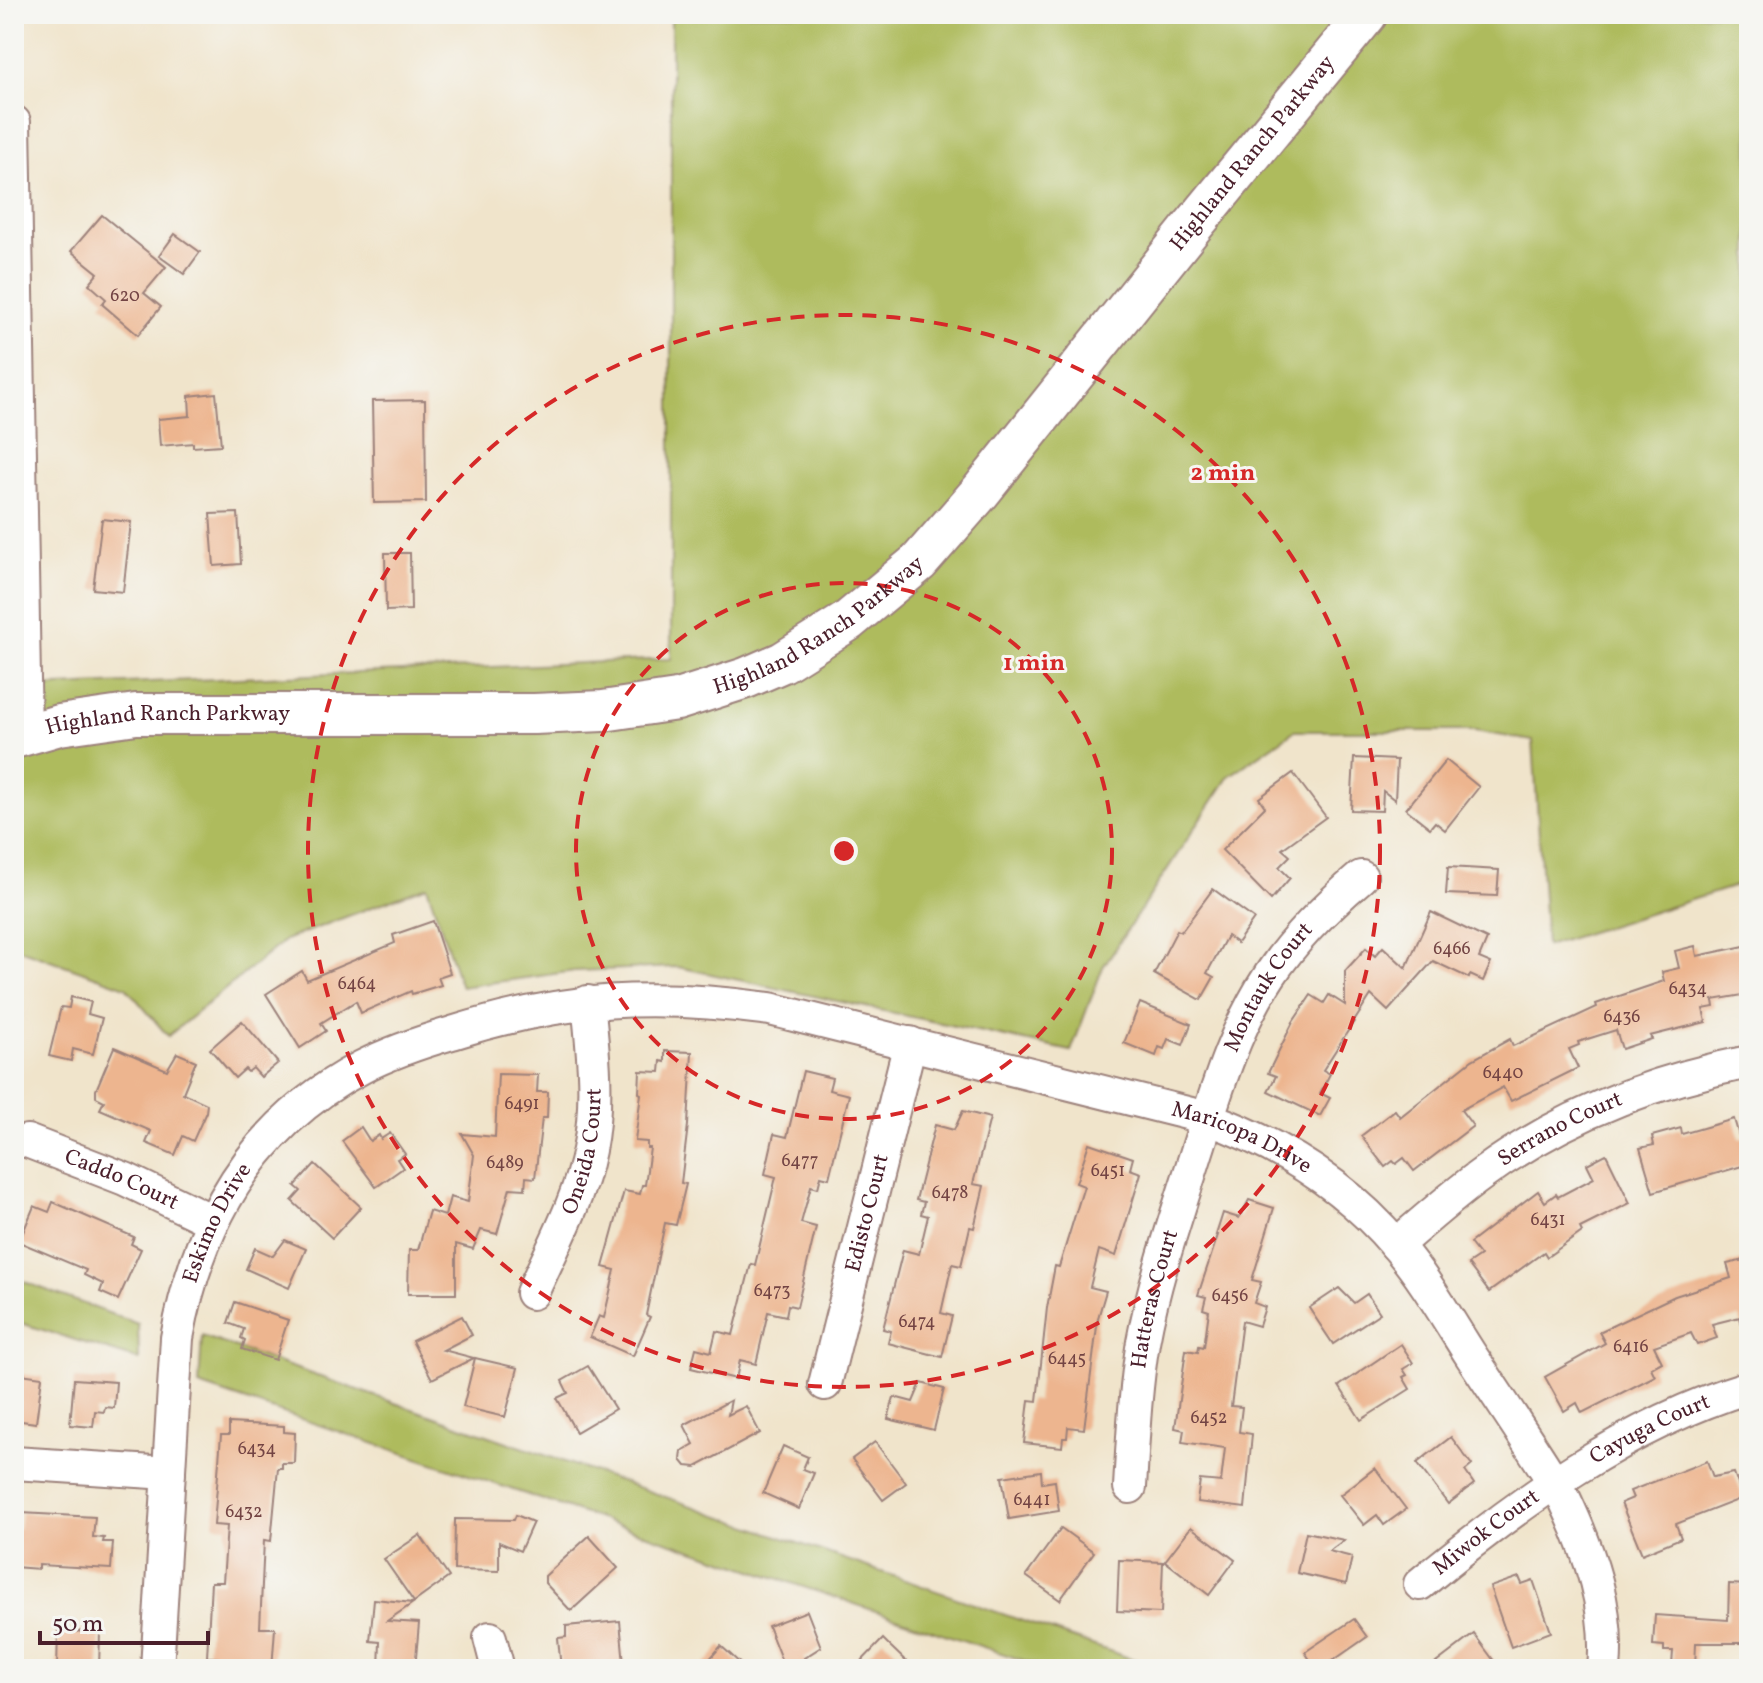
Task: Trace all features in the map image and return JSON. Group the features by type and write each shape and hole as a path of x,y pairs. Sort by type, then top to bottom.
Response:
{"main road":[{"name":"Highland Ranch Parkway","path":"19,736 87,720 136,714 545,714 603,711 689,697 783,662 848,621 919,562 981,491 1367,14"}],"street":[{"path":"14,122 19,736"},
{"name":"Montauk Court","path":"1207,1118 1246,1014 1270,974 1298,937 1330,903 1361,877"},
{"name":"Maricopa Drive","path":"588,1002 649,998 710,1001 770,1009 1207,1118 1284,1151 1325,1178 1362,1209 1396,1245 1413,1266 1555,1484 1584,1539 1596,1577 1603,1619 1604,1669"},
{"name":"Eskimo Drive","path":"157,1669 177,1338 185,1295 198,1254 212,1221 234,1183 261,1148 312,1100 360,1068 402,1049 477,1025 530,1011 588,1002"},
{"name":"Oneida Court","path":"532,1293 577,1191 589,1150 594,1110 594,1063 588,1002"},
{"name":"Edisto Court","path":"825,1384 910,1043"},
{"name":"Serrano Court","path":"1396,1245 1481,1175 1578,1116 1630,1093 1687,1075 1749,1062"},
{"name":"Hatteras Court","path":"1130,1487 1135,1403 1143,1341 1158,1276 1207,1118"},
{"name":"Caddo Court","path":"27,1141 125,1179 212,1221"},
{"name":"Cayuga Court","path":"1555,1484 1628,1438 1679,1413 1749,1387"},
{"path":"14,1463 169,1473"},
{"name":"Miwok Court","path":"1420,1584 1472,1542 1555,1484"},
{"path":"490,1638 498,1669"}],"green space":[{"path":"671,14 1749,14 1749,884 1546,946 1533,741 1475,731 1294,731 1229,776 1103,967 1071,1051 678,967 575,971 461,987 427,886 285,940 168,1036 126,987 14,947 14,688 671,659"},
{"path":"14,1278 138,1324 139,1360 14,1321"},
{"path":"202,1336 1161,1669 1049,1669 199,1385"}],"building":[{"path":"102,215 166,267 144,293 161,307 138,335 102,304 106,299 89,284 98,273 71,251"},
{"path":"175,234 200,252 184,274 159,256"},
{"path":"216,393 221,445 193,447 193,443 160,446 158,419 190,416 189,396"},
{"path":"425,400 426,502 374,503 372,401"},
{"path":"238,513 241,564 214,566 210,514"},
{"path":"102,519 131,522 123,592 93,589"},
{"path":"385,553 410,553 411,610 386,611"},
{"path":"1354,758 1397,760 1395,800 1383,791 1382,811 1351,810"},
{"path":"1446,760 1479,787 1445,830 1435,822 1430,828 1406,809"},
{"path":"1293,773 1326,817 1282,849 1290,856 1279,867 1290,878 1271,900 1222,850 1265,807 1259,798"},
{"path":"1448,867 1499,870 1497,896 1446,894"},
{"path":"1213,889 1254,919 1237,943 1227,936 1207,973 1214,977 1201,1000 1154,974 1177,930 1181,932"},
{"path":"1431,912 1487,939 1479,958 1491,963 1483,981 1470,975 1469,978 1433,961 1388,1011 1371,995 1323,1070 1330,1074 1320,1093 1330,1098 1320,1116 1268,1091 1276,1076 1268,1073 1293,1022 1311,995 1324,1003 1329,995 1345,1005 1345,971 1366,948 1375,956 1383,947 1406,968"},
{"path":"433,921 450,973 438,977 441,985 412,994 411,991 361,1013 356,1001 321,1023 326,1031 300,1048 266,994 302,971 307,980 395,943 393,935"},
{"path":"1749,945 1749,994 1713,1000 1714,1007 1703,1009 1706,1022 1650,1036 1652,1039 1622,1049 1616,1030 1578,1042 1579,1045 1569,1049 1578,1068 1511,1101 1503,1087 1461,1110 1473,1126 1414,1171 1404,1158 1385,1167 1361,1136 1395,1110 1400,1117 1472,1060 1510,1039 1513,1046 1597,1007 1596,1004 1664,981 1662,972 1679,968 1675,951 1695,946 1697,956"},
{"path":"71,997 91,1002 88,1014 102,1018 93,1054 73,1049 71,1061 49,1056 61,1007 69,1008"},
{"path":"1140,1003 1191,1024 1183,1045 1168,1039 1164,1049 1159,1047 1156,1056 1124,1043"},
{"path":"242,1021 278,1063 261,1077 253,1068 248,1072 245,1069 235,1078 210,1049"},
{"path":"114,1047 167,1070 177,1053 196,1061 183,1093 207,1104 206,1112 193,1141 183,1136 175,1155 146,1143 151,1131 100,1109 104,1101 96,1097 96,1090"},
{"path":"665,1051 692,1052 681,1183 686,1184 676,1225 665,1223 646,1315 650,1317 633,1356 590,1337 599,1316 604,1318 615,1270 603,1267 624,1191 640,1194 642,1185 645,1185 650,1148 647,1148 647,1142 635,1141 641,1094 640,1071 660,1072 661,1061 665,1062"},
{"path":"803,1071 832,1078 829,1090 849,1095 829,1178 821,1176 818,1188 811,1186 801,1223 816,1227 797,1307 788,1305 786,1316 768,1312 756,1364 740,1360 736,1379 691,1368 696,1348 711,1352 716,1331 733,1335 751,1264 755,1265 776,1177 765,1174 774,1134 787,1137"},
{"path":"498,1074 538,1075 537,1092 548,1092 547,1118 542,1118 535,1178 526,1177 525,1189 510,1188 497,1234 481,1230 473,1249 456,1244 456,1294 408,1294 409,1250 418,1250 429,1211 445,1216 450,1197 468,1202 474,1155 462,1134 495,1137"},
{"path":"963,1111 990,1118 973,1184 984,1186 974,1228 970,1227 961,1266 952,1264 941,1313 952,1316 942,1357 888,1343 891,1331 883,1329 903,1250 919,1254 928,1216 921,1214 924,1202 916,1200 935,1125 954,1130"},
{"path":"1734,1119 1740,1139 1749,1136 1749,1164 1653,1192 1640,1148 1654,1145 1652,1136 1681,1128 1682,1134"},
{"path":"361,1127 370,1141 390,1133 405,1154 397,1159 403,1168 376,1187 342,1141"},
{"path":"1089,1143 1133,1158 1130,1169 1141,1173 1116,1256 1099,1250 1090,1287 1106,1291 1098,1318 1084,1429 1068,1427 1062,1447 1024,1443 1029,1400 1037,1401 1055,1266 1059,1267 1084,1186 1076,1183"},
{"path":"1606,1154 1630,1203 1580,1228 1582,1232 1547,1257 1544,1252 1489,1292 1468,1264 1480,1256 1470,1243 1538,1191 1545,1202 1594,1178 1587,1164"},
{"path":"315,1164 361,1207 332,1238 292,1201 301,1191 295,1186"},
{"path":"1249,1200 1274,1208 1252,1280 1261,1282 1254,1303 1265,1307 1259,1326 1242,1321 1231,1406 1242,1407 1239,1432 1252,1434 1245,1508 1197,1502 1200,1480 1221,1482 1225,1448 1182,1442 1184,1430 1175,1428 1186,1350 1198,1352 1199,1346 1204,1347 1209,1311 1203,1309 1206,1297 1198,1295 1223,1213 1239,1218"},
{"path":"53,1202 134,1237 131,1244 141,1249 118,1300 100,1292 103,1284 84,1275 86,1270 19,1242 34,1206 49,1212"},
{"path":"285,1240 306,1249 289,1288 246,1269 255,1248 273,1256"},
{"path":"1749,1259 1749,1325 1742,1325 1740,1317 1712,1324 1717,1338 1697,1345 1691,1333 1654,1346 1662,1362 1651,1368 1655,1376 1582,1413 1577,1403 1564,1411 1545,1377 1605,1343 1599,1332 1675,1296 1731,1278 1727,1264"},
{"path":"1339,1288 1354,1303 1367,1294 1380,1313 1333,1344 1309,1308"},
{"path":"235,1302 288,1320 275,1360 242,1349 244,1329 228,1323"},
{"path":"462,1316 472,1335 443,1350 474,1358 432,1379 412,1341"},
{"path":"1401,1344 1413,1363 1403,1369 1407,1375 1403,1377 1410,1389 1361,1420 1339,1386"},
{"path":"475,1358 518,1368 505,1417 463,1407"},
{"path":"588,1366 615,1409 576,1432 557,1398 568,1393 562,1381"},
{"path":"14,1373 42,1377 36,1423 14,1420"},
{"path":"74,1379 116,1382 114,1408 95,1411 93,1427 70,1425"},
{"path":"921,1383 944,1389 934,1430 888,1419 894,1397 913,1402"},
{"path":"731,1400 728,1415 746,1406 760,1433 696,1467 686,1466 681,1460 682,1451 694,1444 684,1425"},
{"path":"229,1423 284,1426 284,1432 295,1433 294,1463 282,1463 282,1468 278,1468 271,1541 264,1540 260,1628 275,1628 272,1669 223,1669 219,1658 207,1657 211,1582 223,1582 227,1526 214,1525 221,1435 229,1435"},
{"path":"1451,1437 1472,1465 1465,1471 1474,1484 1448,1504 1417,1463"},
{"path":"875,1442 906,1483 883,1500 852,1459"},
{"path":"783,1446 808,1457 803,1469 814,1473 799,1509 763,1493"},
{"path":"1707,1461 1713,1477 1734,1473 1743,1498 1676,1524 1681,1538 1642,1554 1621,1503 1633,1498 1630,1491"},
{"path":"1375,1468 1406,1509 1384,1525 1377,1515 1364,1525 1340,1495"},
{"path":"1041,1471 1042,1483 1055,1481 1059,1511 1009,1519 1002,1477"},
{"path":"21,1513 95,1517 93,1537 104,1538 103,1542 113,1542 111,1569 39,1565 39,1569 14,1567 14,1528 19,1529"},
{"path":"516,1515 533,1522 520,1551 499,1542 499,1571 454,1570 455,1519 514,1520"},
{"path":"1191,1527 1235,1560 1209,1595 1165,1561"},
{"path":"1061,1528 1094,1552 1060,1600 1026,1576"},
{"path":"1306,1532 1344,1540 1329,1551 1352,1557 1346,1584 1297,1573"},
{"path":"420,1535 449,1577 414,1602 384,1559"},
{"path":"589,1536 618,1568 571,1611 545,1583 545,1576"},
{"path":"1119,1560 1163,1562 1161,1613 1117,1611"},
{"path":"1519,1577 1522,1584 1533,1580 1551,1632 1511,1647 1490,1587"},
{"path":"1729,1584 1749,1585 1749,1643 1696,1643 1695,1668 1672,1666 1673,1651 1664,1651 1664,1646 1653,1645 1655,1615 1728,1620"},
{"path":"374,1599 413,1603 387,1621 419,1623 415,1669 379,1669 380,1642 370,1641"},
{"path":"807,1611 821,1647 804,1658 808,1669 785,1669 768,1626"},
{"path":"1354,1619 1367,1637 1321,1669 1316,1669 1305,1652"},
{"path":"620,1621 624,1664 561,1669 558,1638 566,1637 566,1626"},
{"path":"58,1631 100,1632 99,1669 57,1669"},
{"path":"1474,1634 1500,1669 1428,1669"},
{"path":"883,1639 891,1647 914,1669 854,1669"},
{"path":"721,1646 730,1654 746,1669 701,1669"}]}
